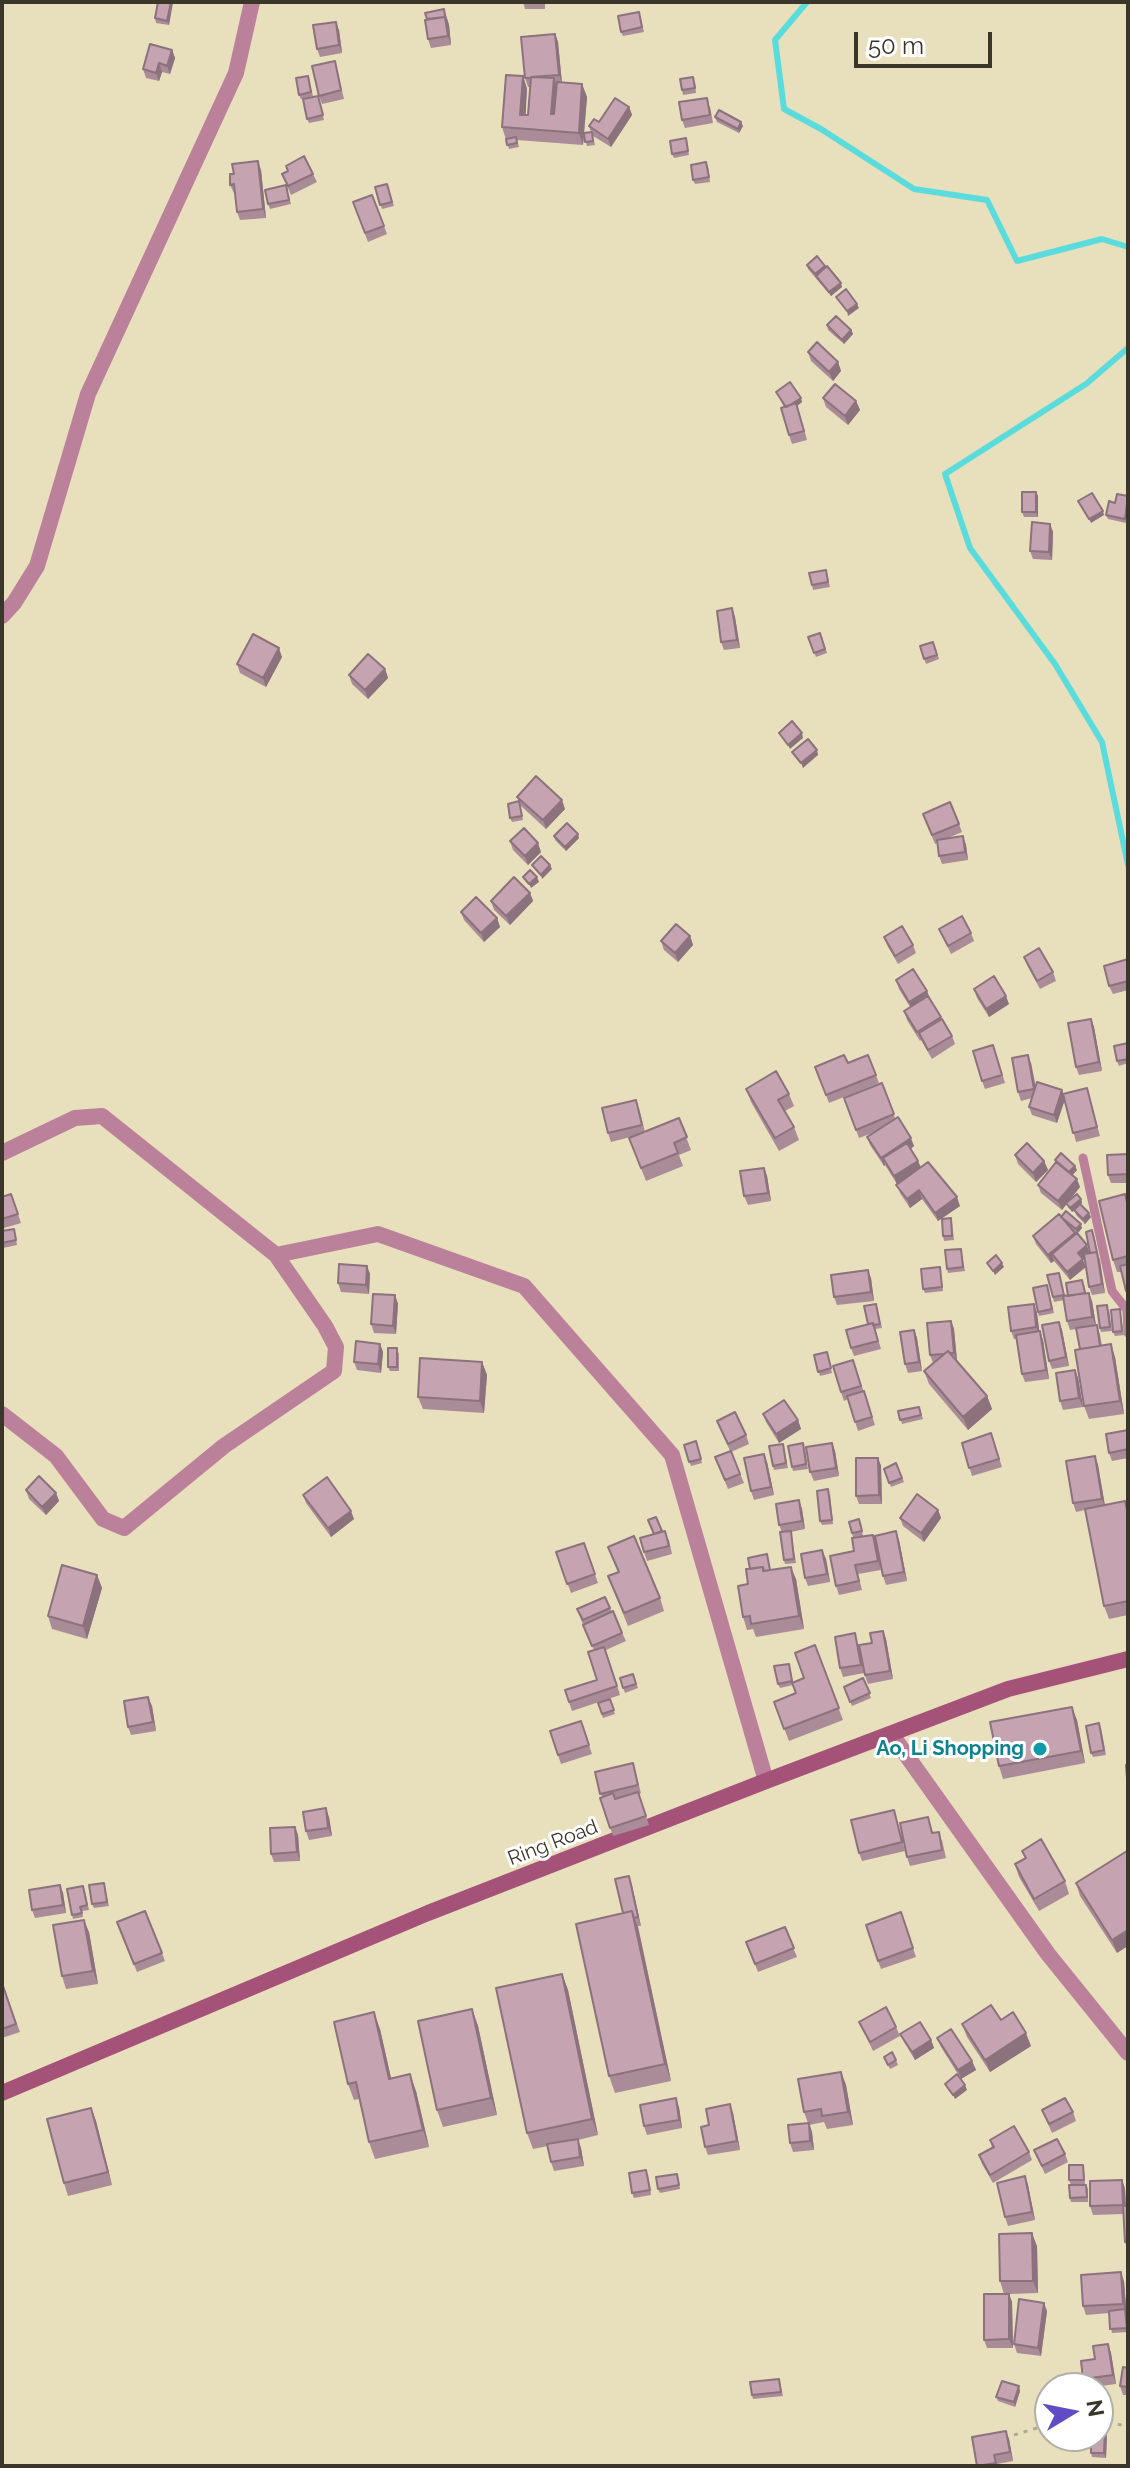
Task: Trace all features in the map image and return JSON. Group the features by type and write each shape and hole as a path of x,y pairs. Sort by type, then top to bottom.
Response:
{"main road":[{"name":"Ring Road","path":"2,2093 428,1913 766,1781 1008,1689 1128,1659"}],"street":[{"path":"2,616 37,566 88,394 236,73 252,2"},
{"path":"2,1153 75,1118 102,1116 276,1255 336,1347 334,1371 224,1446 124,1528 103,1519 56,1456 2,1414"},
{"path":"276,1255 378,1234 524,1286 672,1455 766,1781"},
{"path":"892,1735 1048,1954 1128,2053"}],"lane":[{"path":"1083,1158 1112,1291 1127,1310 1128,1333"}],"path":[{"path":"1014,2435 1034,2429"}],"building":[{"path":"158,2 171,2 167,21 155,18"},
{"path":"444,9 445,17 427,19 425,13"},
{"path":"639,12 642,27 621,32 618,16"},
{"path":"445,17 448,36 428,39 425,20"},
{"path":"336,22 339,45 317,49 313,25"},
{"path":"555,34 559,75 525,78 521,37"},
{"path":"150,44 172,50 167,66 159,63 156,73 143,69"},
{"path":"335,61 341,90 319,96 312,66"},
{"path":"506,75 523,76 520,115 528,115 531,77 554,78 551,114 554,114 557,82 582,84 579,133 502,127"},
{"path":"308,76 311,92 299,95 296,78"},
{"path":"693,77 695,88 682,90 680,79"},
{"path":"318,96 323,115 307,119 303,99"},
{"path":"615,98 629,107 608,139 589,126 594,119 599,122"},
{"path":"707,98 710,115 682,120 679,102"},
{"path":"719,110 741,122 738,129 715,117"},
{"path":"592,132 593,141 585,142 584,133"},
{"path":"516,137 517,143 507,145 506,139"},
{"path":"686,138 688,151 672,154 670,141"},
{"path":"304,156 313,174 288,186 282,174 288,171 286,166"},
{"path":"258,161 263,209 237,212 234,184 230,185 230,174 234,174 232,164"},
{"path":"706,162 709,177 693,180 691,165"},
{"path":"387,184 392,202 380,205 375,187"},
{"path":"286,185 289,200 268,204 265,190"},
{"path":"372,195 384,226 365,233 353,202"},
{"path":"817,256 825,266 815,274 807,265"},
{"path":"827,266 841,283 829,292 816,276"},
{"path":"846,289 857,304 847,311 836,297"},
{"path":"836,316 851,330 842,340 827,325"},
{"path":"817,342 838,362 829,372 808,352"},
{"path":"790,382 801,398 786,407 776,392"},
{"path":"835,384 856,401 845,416 823,398"},
{"path":"796,403 804,431 789,435 781,408"},
{"path":"1022,492 1036,492 1036,512 1022,512"},
{"path":"1092,493 1103,511 1089,519 1078,501"},
{"path":"1117,494 1128,496 1125,519 1106,515 1109,501 1115,503"},
{"path":"1032,522 1050,524 1049,552 1030,551"},
{"path":"826,570 828,582 812,585 809,573"},
{"path":"732,608 737,640 721,642 717,611"},
{"path":"820,633 825,649 814,653 808,637"},
{"path":"253,634 279,648 263,678 237,664"},
{"path":"933,642 937,655 924,659 920,646"},
{"path":"368,654 385,669 365,690 349,675"},
{"path":"792,721 802,733 788,745 779,733"},
{"path":"808,739 817,750 801,763 792,752"},
{"path":"536,776 562,800 543,820 517,797"},
{"path":"519,801 522,816 510,818 508,804"},
{"path":"950,802 959,824 932,835 923,814"},
{"path":"567,823 578,834 565,847 554,836"},
{"path":"524,828 538,843 525,856 510,841"},
{"path":"963,836 965,852 939,856 937,840"},
{"path":"541,856 550,865 541,875 532,865"},
{"path":"530,870 537,877 529,884 523,877"},
{"path":"514,877 530,893 506,916 491,901"},
{"path":"476,897 497,918 481,933 461,912"},
{"path":"962,916 971,933 948,946 939,929"},
{"path":"676,924 690,936 675,953 661,941"},
{"path":"902,926 913,945 895,956 884,937"},
{"path":"1039,948 1053,972 1037,981 1024,957"},
{"path":"1128,959 1128,981 1109,986 1104,966"},
{"path":"913,969 927,991 909,1002 896,980"},
{"path":"994,976 1006,996 986,1009 974,989"},
{"path":"928,996 941,1017 917,1032 904,1011"},
{"path":"942,1019 952,1036 928,1050 919,1033"},
{"path":"1091,1019 1099,1062 1076,1067 1068,1023"},
{"path":"1128,1043 1128,1059 1117,1061 1114,1046"},
{"path":"993,1045 1002,1075 982,1081 973,1051"},
{"path":"844,1055 848,1063 868,1055 876,1075 826,1095 815,1067"},
{"path":"1028,1055 1034,1089 1018,1092 1012,1058"},
{"path":"776,1071 789,1094 778,1100 794,1127 775,1138 746,1089"},
{"path":"1037,1082 1062,1090 1054,1115 1029,1107"},
{"path":"882,1083 894,1114 856,1130 844,1098"},
{"path":"1087,1088 1097,1127 1073,1133 1063,1094"},
{"path":"636,1100 642,1125 608,1133 602,1108"},
{"path":"898,1117 911,1138 881,1158 867,1137"},
{"path":"679,1118 687,1137 674,1143 678,1153 641,1168 629,1138"},
{"path":"907,1143 918,1161 894,1176 883,1158"},
{"path":"1027,1143 1044,1161 1033,1173 1015,1155"},
{"path":"1061,1153 1075,1166 1069,1172 1055,1160"},
{"path":"1128,1154 1128,1174 1108,1175 1107,1155"},
{"path":"928,1162 957,1197 935,1213 919,1190 907,1199 896,1185"},
{"path":"1056,1162 1077,1179 1058,1201 1038,1185"},
{"path":"764,1168 768,1193 744,1196 740,1171"},
{"path":"11,1194 18,1214 2,1219 2,1197"},
{"path":"1077,1194 1081,1199 1070,1208 1066,1203"},
{"path":"1125,1194 1128,1206 1128,1256 1113,1260 1099,1201"},
{"path":"1080,1204 1089,1213 1083,1219 1074,1210"},
{"path":"1066,1211 1081,1224 1076,1229 1061,1217"},
{"path":"1059,1214 1075,1233 1048,1255 1033,1236"},
{"path":"951,1218 952,1236 943,1236 942,1219"},
{"path":"14,1229 16,1240 2,1243 2,1231"},
{"path":"1092,1230 1097,1252 1090,1253 1086,1232"},
{"path":"1077,1233 1087,1245 1078,1253 1083,1259 1067,1272 1052,1254"},
{"path":"961,1249 963,1267 947,1269 945,1250"},
{"path":"1097,1252 1102,1284 1089,1287 1084,1254"},
{"path":"996,1255 1002,1263 993,1271 987,1263"},
{"path":"339,1264 367,1266 366,1285 338,1283"},
{"path":"1128,1264 1128,1291 1126,1291 1120,1266"},
{"path":"940,1267 942,1287 923,1289 921,1269"},
{"path":"868,1270 871,1292 834,1297 831,1275"},
{"path":"1059,1273 1064,1295 1053,1297 1047,1275"},
{"path":"1082,1280 1085,1293 1068,1296 1066,1283"},
{"path":"1047,1285 1052,1309 1038,1312 1033,1288"},
{"path":"1089,1293 1092,1317 1067,1321 1063,1296"},
{"path":"373,1294 395,1295 393,1326 371,1324"},
{"path":"876,1304 880,1324 868,1324 864,1306"},
{"path":"1034,1304 1036,1327 1011,1331 1008,1307"},
{"path":"1107,1305 1110,1327 1100,1328 1097,1306"},
{"path":"1120,1309 1122,1331 1113,1332 1111,1310"},
{"path":"951,1321 954,1353 948,1351 930,1355 927,1323"},
{"path":"1059,1322 1066,1357 1049,1361 1042,1325"},
{"path":"873,1323 878,1341 851,1348 846,1330"},
{"path":"1097,1325 1100,1346 1080,1349 1076,1328"},
{"path":"914,1330 919,1362 905,1364 900,1332"},
{"path":"1040,1331 1046,1370 1022,1374 1016,1335"},
{"path":"356,1341 380,1344 378,1364 354,1362"},
{"path":"1111,1344 1120,1401 1084,1406 1075,1350"},
{"path":"388,1348 397,1348 397,1367 388,1367"},
{"path":"948,1351 987,1396 963,1417 924,1371"},
{"path":"827,1352 831,1368 818,1372 814,1355"},
{"path":"420,1358 482,1362 480,1401 418,1397"},
{"path":"853,1360 861,1386 841,1392 833,1366"},
{"path":"1075,1370 1079,1398 1060,1401 1056,1373"},
{"path":"864,1391 872,1417 855,1422 847,1396"},
{"path":"784,1400 798,1420 776,1434 763,1414"},
{"path":"919,1407 921,1415 900,1420 898,1411"},
{"path":"735,1412 746,1435 728,1444 717,1421"},
{"path":"1128,1430 1128,1449 1109,1453 1106,1434"},
{"path":"991,1433 999,1459 969,1468 962,1443"},
{"path":"696,1441 701,1459 689,1462 684,1445"},
{"path":"803,1443 806,1464 792,1467 788,1446"},
{"path":"832,1443 836,1468 810,1472 806,1447"},
{"path":"783,1444 786,1463 773,1466 769,1446"},
{"path":"731,1451 740,1474 725,1480 715,1457"},
{"path":"764,1454 771,1487 751,1491 744,1458"},
{"path":"1095,1456 1102,1499 1073,1503 1066,1461"},
{"path":"856,1458 878,1458 879,1495 856,1496"},
{"path":"896,1463 902,1478 889,1483 884,1469"},
{"path":"39,1476 56,1493 42,1507 26,1490"},
{"path":"327,1477 351,1511 328,1528 303,1495"},
{"path":"828,1489 832,1520 820,1521 817,1491"},
{"path":"917,1494 938,1510 921,1533 900,1518"},
{"path":"799,1500 802,1521 779,1525 776,1504"},
{"path":"1125,1501 1128,1514 1128,1601 1104,1606 1085,1509"},
{"path":"656,1517 662,1531 654,1534 648,1520"},
{"path":"859,1519 862,1531 852,1533 849,1522"},
{"path":"665,1531 669,1546 644,1552 640,1538"},
{"path":"791,1531 794,1559 784,1560 780,1532"},
{"path":"896,1531 904,1572 883,1576 875,1536"},
{"path":"873,1535 878,1561 855,1565 859,1581 836,1586 830,1556 854,1551 852,1538"},
{"path":"634,1536 660,1598 624,1613 608,1576 619,1572 608,1547"},
{"path":"584,1543 595,1574 567,1584 556,1552"},
{"path":"822,1550 827,1574 805,1578 801,1554"},
{"path":"767,1554 770,1570 764,1571 763,1567 750,1569 748,1558"},
{"path":"62,1565 97,1575 83,1626 48,1616"},
{"path":"763,1567 763,1571 791,1567 799,1616 751,1624 750,1616 743,1617 738,1586 748,1584 746,1569"},
{"path":"605,1597 610,1608 583,1620 577,1609"},
{"path":"613,1611 622,1633 592,1646 583,1625"},
{"path":"883,1631 890,1671 865,1675 859,1645 872,1643 870,1633"},
{"path":"855,1633 861,1665 840,1668 835,1637"},
{"path":"815,1645 839,1708 784,1729 774,1702 796,1693 792,1683 804,1678 795,1653"},
{"path":"604,1647 617,1686 569,1702 565,1690 597,1680 588,1652"},
{"path":"789,1664 792,1681 778,1684 774,1666"},
{"path":"633,1674 636,1684 623,1688 620,1678"},
{"path":"863,1678 870,1693 850,1702 844,1687"},
{"path":"148,1697 153,1722 128,1727 124,1701"},
{"path":"610,1699 614,1710 602,1714 598,1703"},
{"name":"Ao, Li Shopping","path":"1072,1707 1081,1751 999,1766 990,1722"},
{"path":"581,1721 589,1745 558,1755 550,1731"},
{"path":"1099,1723 1104,1750 1091,1753 1086,1726"},
{"path":"633,1763 638,1785 600,1794 595,1772"},
{"path":"638,1792 646,1816 610,1828 600,1798 613,1793 615,1799"},
{"path":"326,1808 328,1828 306,1831 303,1812"},
{"path":"894,1810 902,1842 859,1853 851,1820"},
{"path":"928,1817 932,1833 939,1832 942,1850 907,1857 900,1823"},
{"path":"295,1827 297,1852 271,1854 270,1828"},
{"path":"1041,1839 1065,1881 1034,1899 1015,1864 1026,1858 1022,1851"},
{"path":"1127,1851 1128,1930 1112,1940 1076,1883"},
{"path":"629,1876 638,1917 634,1918 632,1911 623,1913 615,1879"},
{"path":"104,1883 107,1902 92,1904 89,1885"},
{"path":"60,1885 63,1905 32,1910 29,1890"},
{"path":"83,1886 87,1905 80,1907 82,1913 72,1915 67,1889"},
{"path":"145,1911 162,1953 134,1964 117,1922"},
{"path":"632,1911 665,2064 609,2076 576,1924"},
{"path":"901,1912 913,1948 878,1961 866,1925"},
{"path":"84,1920 93,1971 62,1976 53,1925"},
{"path":"785,1927 794,1948 755,1964 746,1942"},
{"path":"562,1974 592,2119 527,2133 496,1988"},
{"path":"2,1983 16,2024 2,2029"},
{"path":"991,2005 1001,2020 1013,2012 1026,2033 985,2060 962,2024"},
{"path":"886,2007 896,2027 870,2042 859,2022"},
{"path":"472,2009 491,2098 437,2110 418,2021"},
{"path":"374,2012 389,2079 410,2074 423,2130 369,2142 356,2082 348,2084 334,2022"},
{"path":"920,2022 931,2040 912,2052 900,2034"},
{"path":"951,2029 972,2061 958,2070 937,2038"},
{"path":"892,2052 896,2060 888,2065 884,2057"},
{"path":"841,2072 848,2112 822,2116 821,2109 804,2112 798,2079"},
{"path":"957,2074 965,2085 953,2095 945,2084"},
{"path":"676,2098 679,2120 644,2126 640,2105"},
{"path":"1065,2098 1073,2112 1049,2124 1042,2110"},
{"path":"730,2104 737,2141 705,2147 701,2127 709,2125 706,2109"},
{"path":"91,2108 108,2172 64,2183 47,2119"},
{"path":"809,2123 810,2141 790,2143 788,2125"},
{"path":"1014,2126 1029,2152 990,2175 979,2155 994,2147 990,2140"},
{"path":"578,2139 580,2157 551,2162 547,2144"},
{"path":"1057,2139 1065,2154 1042,2166 1034,2150"},
{"path":"1069,2165 1083,2165 1084,2180 1069,2180"},
{"path":"646,2170 650,2190 632,2193 629,2173"},
{"path":"677,2174 679,2185 658,2189 656,2177"},
{"path":"1025,2176 1032,2212 1005,2217 997,2183"},
{"path":"1122,2180 1123,2205 1090,2206 1090,2181"},
{"path":"1069,2185 1086,2185 1087,2197 1070,2198"},
{"path":"1123,2206 1128,2206 1128,2241 1125,2242"},
{"path":"1032,2233 1033,2281 1000,2281 999,2234"},
{"path":"1121,2272 1123,2304 1083,2306 1081,2275"},
{"path":"984,2294 1009,2294 1009,2339 984,2340"},
{"path":"1019,2299 1044,2303 1038,2348 1014,2344"},
{"path":"1125,2309 1127,2328 1110,2329 1109,2311"},
{"path":"1108,2344 1113,2372 1082,2372 1081,2361 1095,2359 1093,2346"},
{"path":"1123,2367 1128,2368 1128,2387 1120,2386"},
{"path":"779,2379 781,2392 752,2395 750,2382"},
{"path":"1002,2381 1019,2386 1014,2402 996,2397"},
{"path":"1006,2431 1010,2452 994,2455 996,2463 977,2466 972,2437"}],"waterway":[{"path":"807,2 775,40 784,109 914,189 987,200 1017,261 1102,239 1128,247"},
{"path":"1128,348 1086,384 945,474 970,548 1055,664 1102,742 1128,865"}],"place":[{"name":"Ao, Li Shopping","path":"1040,1749"}]}
